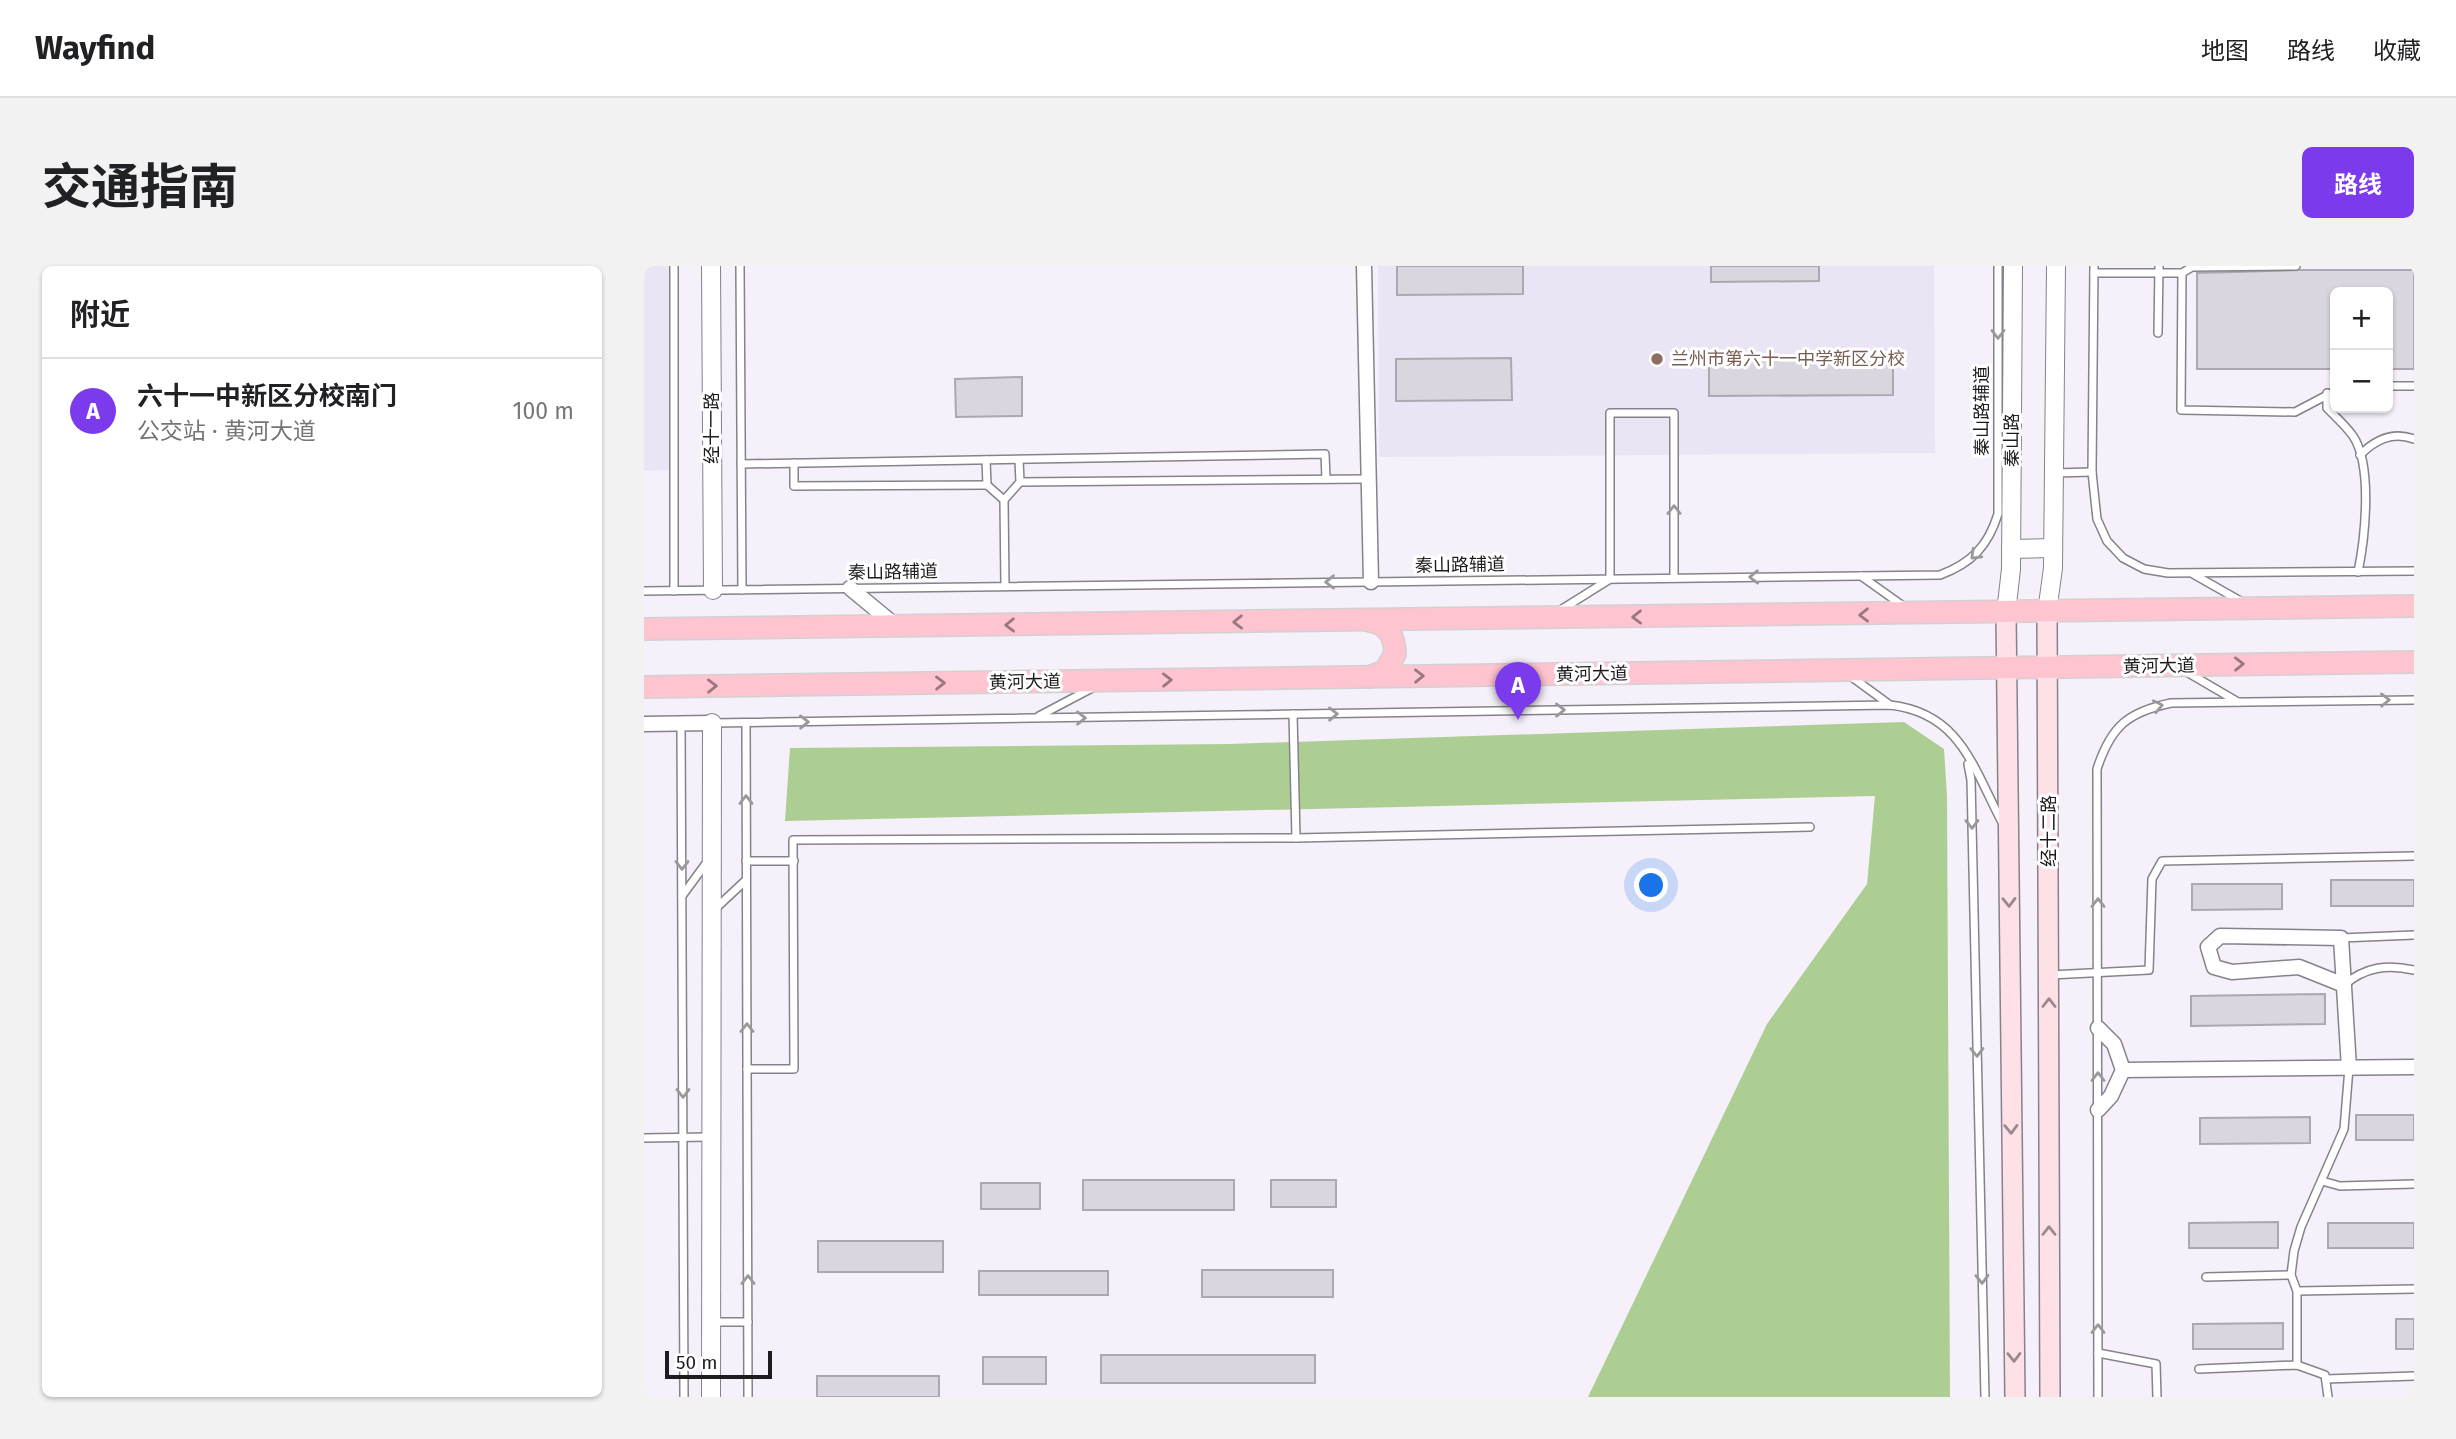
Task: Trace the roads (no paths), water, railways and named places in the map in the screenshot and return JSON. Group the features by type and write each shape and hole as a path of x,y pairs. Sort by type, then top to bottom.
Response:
{"main road":[{"path":"644,629 2414,606"},
{"name":"经十二路","path":"2047,612 2050,1397"},
{"path":"2006,613 2014,1397"},
{"path":"1367,677 1385,671 1395,654 1395,644 1386,627 1368,621"},
{"name":"黄河大道","path":"644,687 2414,662"}],"street":[{"name":"经十一路","path":"711,266 713,590"},
{"path":"1364,266 1371,582"},
{"name":"秦山路","path":"2006,613 2011,549 2013,266"},
{"name":"经十二路","path":"2047,612 2053,548 2056,266"},
{"path":"2011,549 2053,548"},
{"path":"850,589 896,626"},
{"path":"644,724 712,723 709,1137 711,1397"},
{"path":"2344,985 2299,967 2232,972 2214,967 2208,947 2220,936 2341,938 2344,985 2349,1068"},
{"path":"2098,1028 2114,1044 2123,1070 2111,1096 2098,1110"},
{"path":"2123,1070 2414,1067"}],"lane":[{"path":"674,266 674,591"},
{"path":"740,266 742,590"},
{"name":"秦山路辅道","path":"644,591 1940,575 1961,567 1979,553 1991,535 1998,514 1998,266"},
{"path":"2297,266 2192,267 2182,272 2159,269 2094,269 2092,472 2097,519 2107,541 2123,558 2144,569 2193,573 2414,571"},
{"path":"2158,333 2159,269"},
{"path":"2182,272 2181,410 2295,412 2330,393"},
{"path":"2393,386 2414,386"},
{"path":"1547,619 1611,579 1610,413 1674,413 1674,578"},
{"path":"2332,413 2354,438 2360,455 2364,540 2358,572"},
{"path":"2360,455 2373,442 2388,437 2414,439"},
{"path":"741,464 1325,454 1326,479"},
{"path":"986,460 987,485"},
{"path":"1005,586 1004,500 1020,482 1019,460"},
{"path":"794,463 794,486 987,485 1004,500"},
{"path":"2054,473 2092,472"},
{"path":"1020,482 1369,479"},
{"path":"2193,573 2254,609"},
{"path":"1860,576 1915,614"},
{"path":"2175,665 2238,702"},
{"path":"1842,670 1890,705"},
{"path":"1036,718 1106,681"},
{"path":"2098,1397 2097,769 2106,743 2122,722 2145,709 2171,703 2414,700"},
{"path":"712,723 1890,705 1914,708 1937,718 1955,735 2008,833"},
{"path":"1293,714 1296,838"},
{"path":"746,723 748,1397"},
{"path":"681,724 684,1397"},
{"path":"1966,756 1971,780 1985,1397"},
{"path":"747,1069 794,1069 793,841 1296,838 1810,827"},
{"path":"682,896 712,856"},
{"path":"2049,975 2149,970 2152,879 2162,861 2414,856"},
{"path":"746,861 794,861"},
{"path":"712,912 746,880"},
{"path":"2341,938 2414,935"},
{"path":"2344,985 2361,971 2384,968 2414,970"},
{"path":"2297,1365 2297,1291 2291,1275 2301,1227 2344,1129 2349,1068"},
{"path":"644,1138 709,1137"},
{"path":"2322,1181 2340,1186 2414,1184"},
{"path":"2206,1277 2291,1275"},
{"path":"2297,1291 2414,1289"},
{"path":"710,1322 748,1322"},
{"path":"2098,1353 2156,1364 2157,1397"},
{"path":"2199,1369 2297,1365 2325,1375 2328,1397"},
{"path":"2326,1379 2414,1376"}],"place":[{"name":"兰州市第六十一中学新区分校","path":"1657,359"},
{"name":"六十一中新区分校南门","path":"1518,720"}]}
